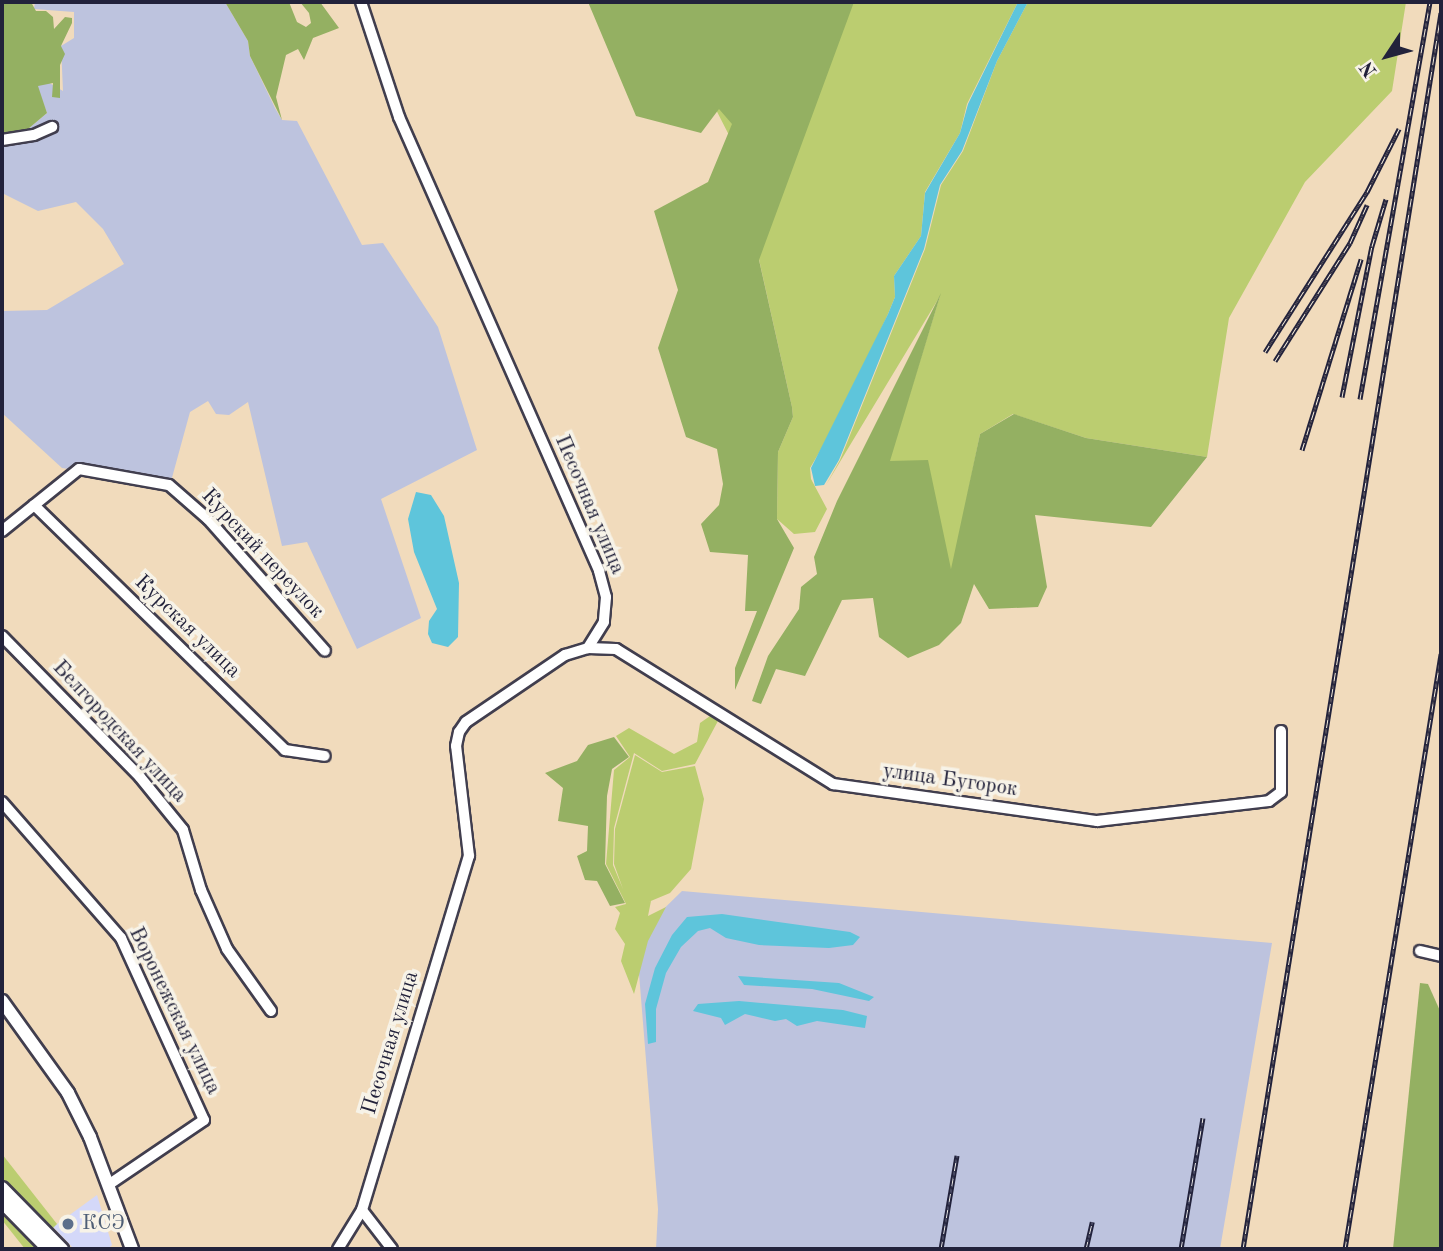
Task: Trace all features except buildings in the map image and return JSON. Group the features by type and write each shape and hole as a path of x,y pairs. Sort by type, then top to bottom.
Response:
{"main road":[{"path":"2,1001 68,1093 108,1185 123,1234 132,1249"},
{"path":"2,1188 62,1249"},
{"path":"2,1202 48,1249"},
{"path":"123,1234 123,1249"}],"street":[{"name":"Песочная улица","path":"361,2 404,130 599,571 606,597 604,622 588,648 565,655 466,722 458,732 469,856 362,1210"},
{"path":"2,140 34,135 52,127"},
{"name":"Курский переулок","path":"34,505 79,469 169,485 208,519 325,651"},
{"path":"2,531 34,505"},
{"name":"Курская улица","path":"34,505 285,750 325,756"},
{"name":"Белгородская улица","path":"2,636 140,777 183,830 201,890 227,949 271,1011"},
{"name":"улица Бугорок","path":"588,648 616,649 833,784 1097,821 1269,801 1281,792 1282,731"},
{"name":"Воронежская улица","path":"2,802 121,938 204,1120 108,1185"},
{"path":"1420,951 1441,956"},
{"path":"338,1249 362,1210 392,1249"}],"shaded area":[{"path":"35,2 225,2 248,41 250,56 275,108 282,120 297,121 362,245 383,243 438,327 477,450 381,499 421,618 357,649 307,542 282,546 248,402 229,415 216,414 208,401 190,412 170,485 62,468 2,413 2,311 47,310 124,264 103,229 76,202 38,211 2,193 2,136 22,134 47,113 37,86 46,81 63,91 61,46 74,38 74,12 34,9"},
{"path":"682,891 1272,943 1220,1249 656,1249 658,1209 636,936"},
{"path":"97,1195 112,1245 108,1249 74,1249 53,1227"}],"green space":[{"path":"2,2 31,2 36,11 46,11 53,17 54,29 65,17 72,18 72,23 61,46 65,54 60,65 60,98 52,97 53,83 38,86 47,113 22,134 2,136"},
{"path":"225,2 289,2 297,22 306,27 311,23 309,13 300,2 320,2 339,28 313,38 304,60 298,49 286,55 276,97 282,120 250,56 248,41"},
{"path":"588,2 854,2 759,260 792,407 793,417 778,452 777,519 794,548 735,690 735,668 757,611 745,611 748,555 710,552 701,524 719,505 723,484 717,449 686,437 658,348 678,290 654,211 708,182 732,124 719,109 701,133 636,116"},
{"path":"661,2 1018,2 967,104 960,133 925,192 921,236 894,276 895,297 888,314 843,412 810,468 811,479 827,509 815,532 794,534 777,519 778,452 793,417 792,407 733,143"},
{"path":"1028,2 1406,2 1392,91 1305,182 1229,318 1207,457 1086,438 1013,414 980,434 952,571 889,461 940,296 826,485 840,460 925,249 941,185 963,151 997,61"},
{"path":"941,293 890,461 928,460 951,569 980,434 1014,414 1086,438 1207,457 1151,527 1035,515 1047,587 1038,607 989,609 974,584 961,623 939,645 908,658 879,637 873,598 842,600 805,676 776,669 761,704 752,701 768,656 799,609 801,587 817,574 814,557 837,501"},
{"path":"713,714 719,719 695,764 662,771 634,753 614,828 613,865 623,889 614,864 615,829 635,755 662,772 695,766 704,799 691,869 670,893 646,903 651,901 648,916 666,907 648,941 634,994 621,961 625,944 615,929 620,913 615,907 626,904 606,864 614,770 630,757 616,736 629,728 674,754 697,742 700,723"},
{"path":"614,737 629,757 612,769 607,796 605,864 625,903 610,906 597,881 585,880 577,856 587,851 588,826 558,821 563,788 545,773 577,761 588,745"},
{"path":"1420,983 1428,984 1441,1013 1441,1249 1393,1249"},
{"path":"2,1154 57,1224 51,1230 2,1179"},
{"path":"2,1208 41,1249 25,1249 2,1220"}],"water":[{"path":"1018,2 1028,2 997,61 962,151 940,185 924,249 839,460 824,485 815,486 811,468 888,314 895,297 894,276 921,236 925,193 960,133 968,104"},
{"path":"416,492 431,495 444,516 459,583 458,637 448,647 432,643 428,634 429,621 437,609 414,552 408,519"},
{"path":"722,914 850,932 860,937 853,945 829,948 759,945 726,938 710,928 698,931 681,947 666,973 656,1009 656,1042 648,1044 645,1004 655,968 672,935 687,917"},
{"path":"738,976 839,983 874,997 869,1001 812,989 744,985"},
{"path":"739,1001 843,1010 867,1016 865,1028 817,1021 797,1026 786,1019 775,1021 745,1014 725,1025 721,1018 693,1011 698,1004"}],"railway":[{"path":"1360,399 1430,2"},
{"path":"1243,1249 1441,13"},
{"path":"1265,352 1367,192 1399,129"},
{"path":"1342,397 1372,246 1386,199"},
{"path":"1275,361 1350,243 1367,205"},
{"path":"1302,450 1361,259"},
{"path":"1345,1249 1441,654"},
{"path":"1181,1249 1203,1118"},
{"path":"941,1249 957,1155"},
{"path":"1086,1249 1092,1222"}],"place":[{"name":"КСЭ","path":"68,1224"}]}
